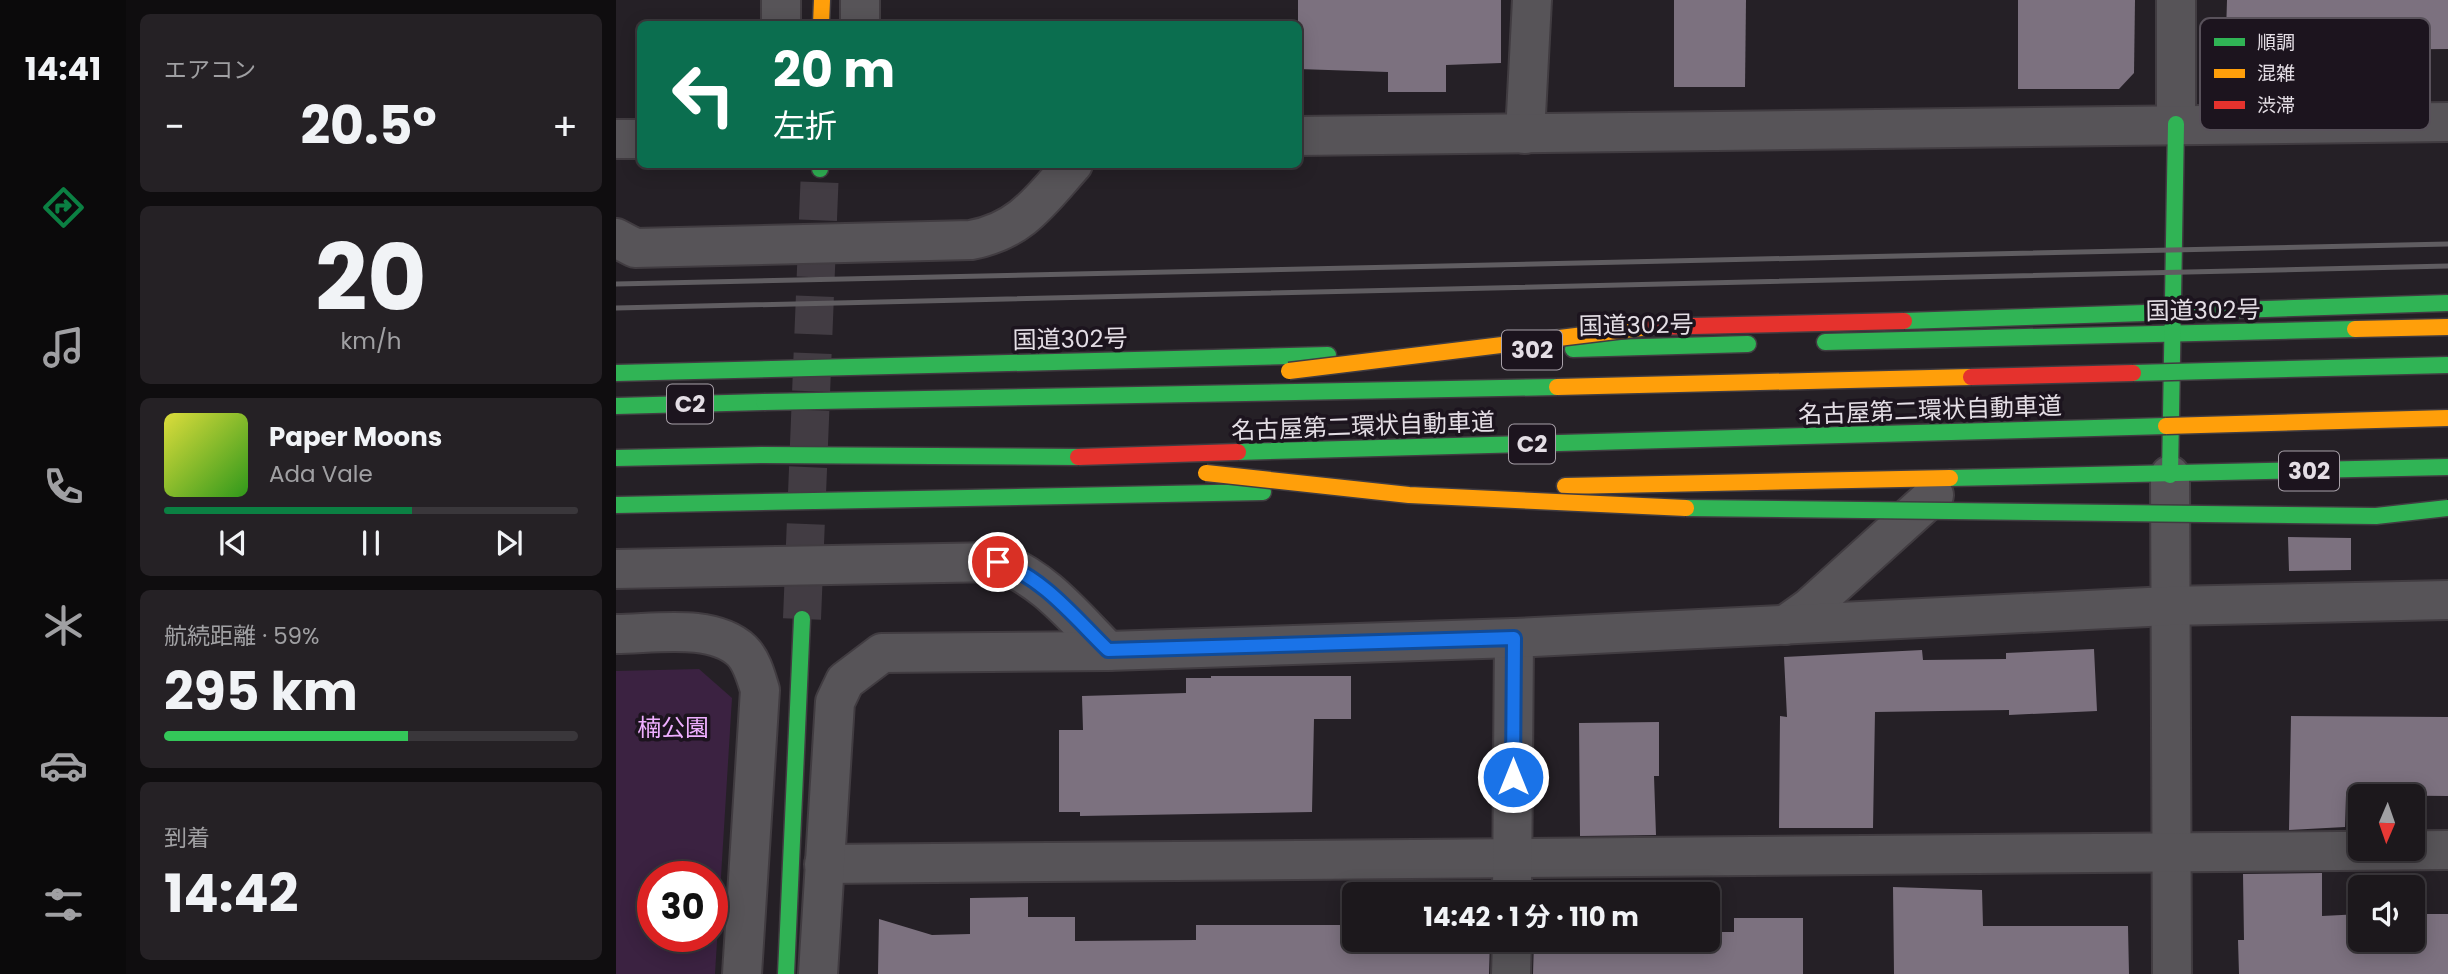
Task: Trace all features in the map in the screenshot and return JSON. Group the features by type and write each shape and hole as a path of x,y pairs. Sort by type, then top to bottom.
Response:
{"main road":[{"path":"821,21 822,0"},
{"path":"2170,475 2176,124"},
{"path":"1278,373 1635,327 1749,326 2448,303"},
{"name":"国道302号","path":"1809,343 2448,327"},
{"name":"国道302号","path":"616,373 1767,344"},
{"path":"907,349 1084,362"},
{"name":"名古屋第二環状自動車道","path":"616,406 1085,398 2448,365"},
{"path":"1085,398 1250,376"},
{"name":"名古屋第二環状自動車道","path":"616,458 761,455 1065,457 2448,418"},
{"path":"1065,457 1409,495 1745,511 2448,516"},
{"name":"302","path":"616,505 1951,480 2448,467"},
{"path":"753,519 918,515 1186,493"},
{"path":"2376,516 2448,508"},
{"path":"786,974 802,619"}],"street":[{"path":"781,0 781,21"},
{"path":"860,0 860,21"},
{"path":"1525,134 1532,0"},
{"path":"2176,0 2176,124"},
{"path":"2430,122 2448,122"},
{"path":"1302,136 2200,124"},
{"path":"616,139 637,139"},
{"path":"616,238 635,248 971,240 994,236 1020,222 1069,168"},
{"path":"2170,475 2168,606 2172,974"},
{"path":"1785,625 1819,600 1951,480"},
{"path":"616,569 998,562 1018,569 1033,579 1108,650"},
{"path":"818,974 835,702 845,681 882,653 1108,650 1514,638 2168,606 2448,600"},
{"path":"616,634 713,636 744,652 754,670 761,690 742,974"},
{"path":"1513,877 1514,638"},
{"path":"824,864 1513,877 2172,854 2448,850"},
{"path":"1511,974 1512,952"}],"green space":[{"name":"楠公園","path":"699,669 732,698 722,861 637,861 637,952 716,952 715,974 616,974 616,671"}],"building":[{"path":"1298,0 1501,0 1501,63 1446,65 1446,92 1388,92 1388,72 1302,69 1302,21 1298,21"},
{"path":"1674,0 1746,0 1745,87 1674,87"},
{"path":"2018,0 2135,0 2134,73 2119,89 2018,89"},
{"path":"2227,0 2448,0 2448,49 2430,49 2430,18 2226,18"},
{"path":"2288,537 2351,538 2351,570 2289,571"},
{"path":"2094,649 2097,711 2009,715 2009,710 1875,712 1873,828 1779,828 1780,716 1787,717 1784,657 1922,650 1923,660 2006,659 2006,653"},
{"path":"1351,676 1351,719 1314,719 1312,812 1080,816 1080,812 1059,812 1059,730 1083,730 1082,696 1186,693 1186,678"},
{"path":"2291,716 2448,717 2448,796 2426,796 2426,784 2348,784 2345,827 2289,830"},
{"path":"1659,722 1659,776 1654,776 1656,835 1580,836 1579,723"},
{"path":"2322,873 2322,916 2348,915 2348,952 2425,952 2425,914 2448,914 2448,974 2239,974 2238,940 2244,940 2243,874"},
{"path":"1893,887 1982,890 1983,926 2128,926 2129,974 1894,974"},
{"path":"1028,897 1028,917 1075,917 1075,941 1196,940 1196,925 1342,925 1342,952 1490,952 1489,974 878,974 879,919 932,935 970,934 970,898"},
{"path":"1734,918 1803,918 1803,974 1533,974 1534,952 1720,952 1720,932 1734,932"}],"tunnel":[{"path":"802,619 820,169"}],"railway":[{"path":"616,284 2448,244"},
{"path":"616,308 2448,266"}],"traffic: fast":[{"path":"2170,475 2176,124"},
{"path":"1904,321 2448,303"},
{"path":"1825,342 2355,329"},
{"path":"1573,349 1748,344"},
{"path":"616,373 1328,355"},
{"path":"2133,373 2448,365"},
{"path":"764,402 1557,387"},
{"path":"616,406 764,402"},
{"path":"1238,452 2166,426"},
{"path":"616,458 761,455 1078,457"},
{"path":"1950,478 2448,467"},
{"path":"616,505 1263,492"},
{"path":"1686,508 2376,516 2448,508"},
{"path":"786,974 802,619"}],"traffic: slow":[{"path":"821,21 822,0"},
{"path":"1289,371 1649,327"},
{"path":"2355,329 2448,327"},
{"path":"1557,387 1971,377"},
{"path":"2166,426 2448,418"},
{"path":"1206,473 1409,495 1686,508"},
{"path":"1565,486 1950,478"}],"traffic: jam":[{"path":"1649,327 1904,321"},
{"path":"1971,377 2133,373"},
{"path":"1078,457 1238,452"}],"route":[{"path":"998,562 1018,569 1033,579 1108,650 1514,638 1513,777"}]}
